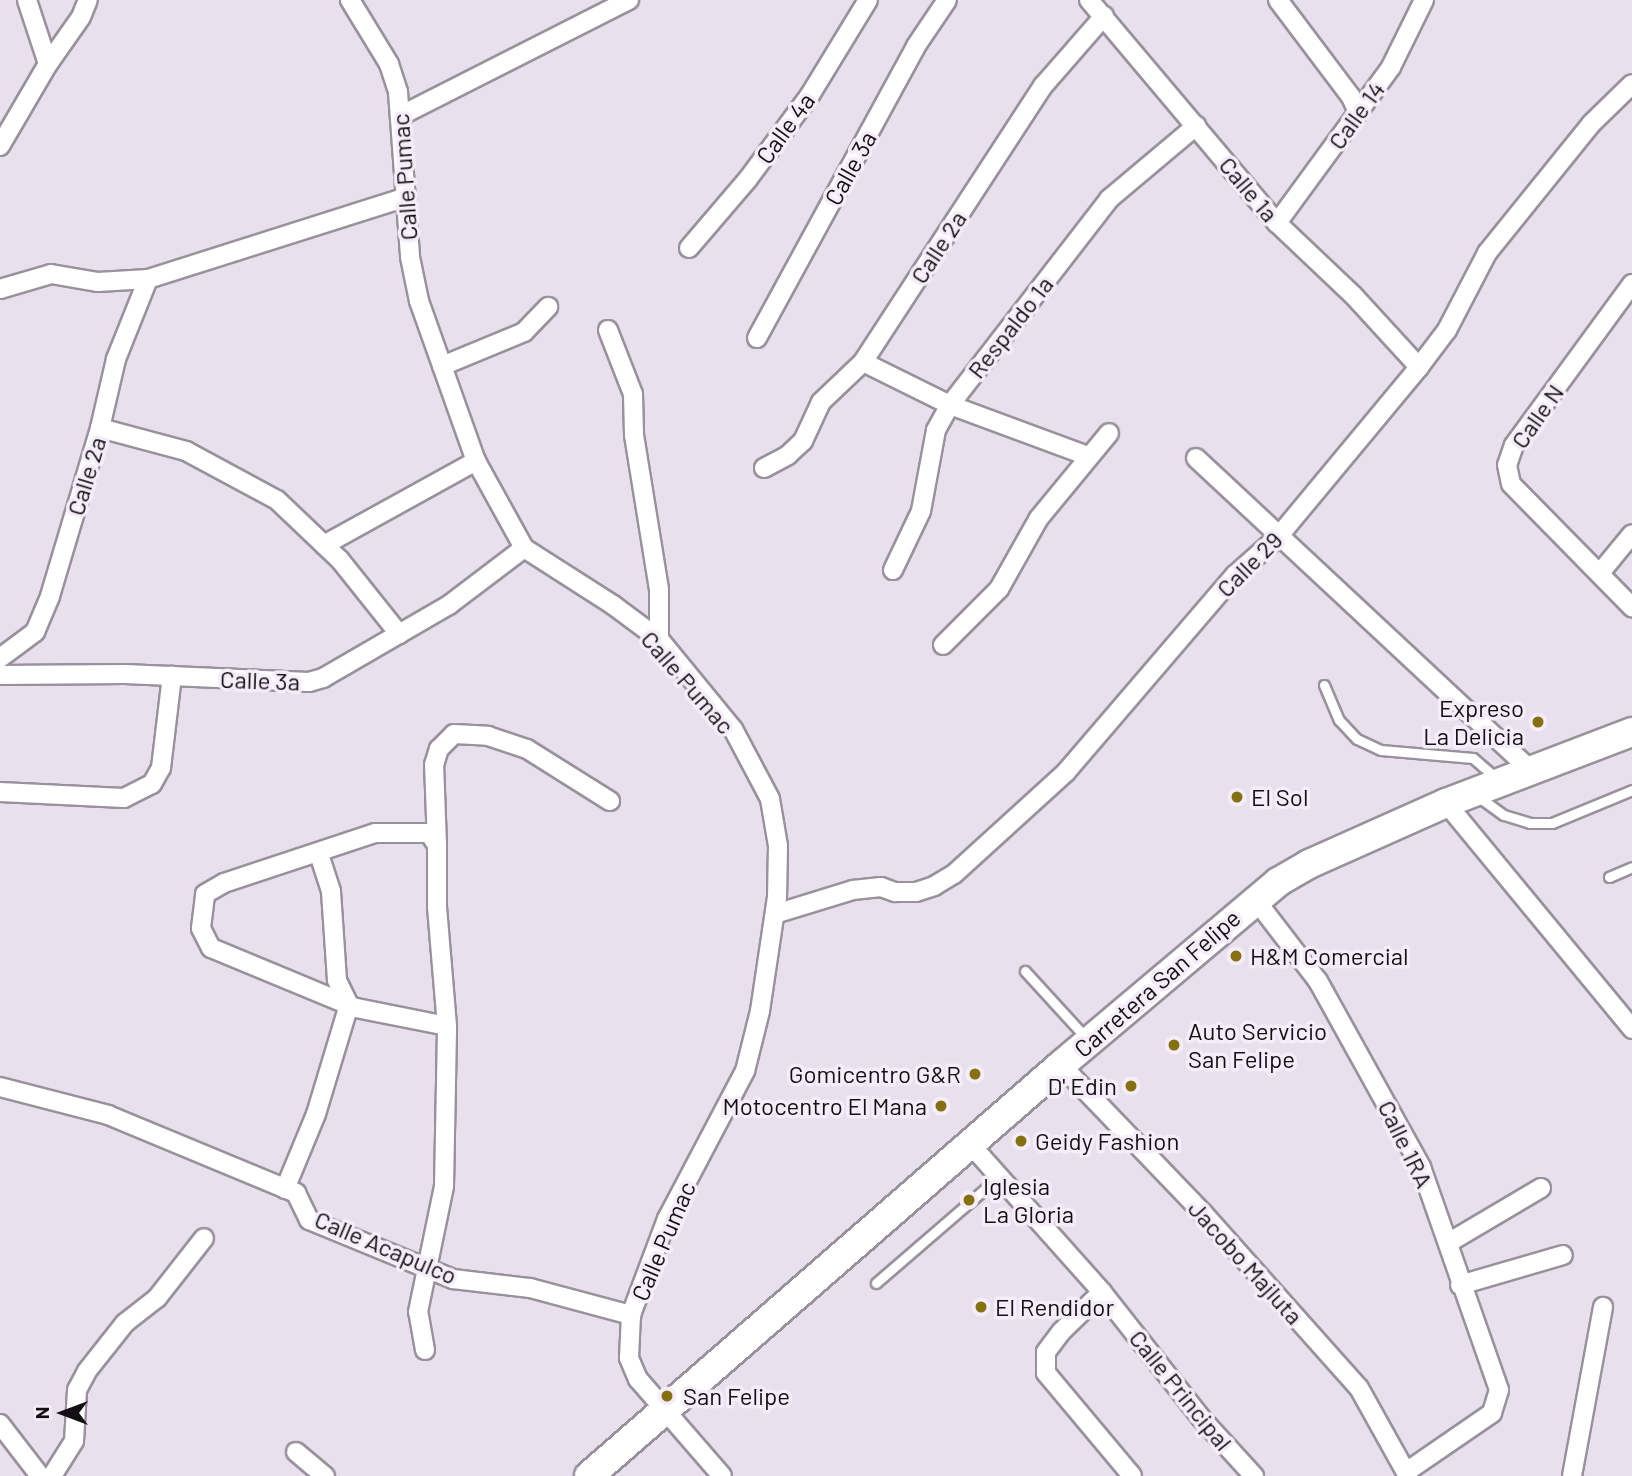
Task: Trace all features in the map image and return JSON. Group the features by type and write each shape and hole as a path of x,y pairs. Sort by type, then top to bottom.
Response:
{"main road":[{"name":"Carretera San Felipe","path":"589,1476 610,1455 665,1412 1255,899 1309,864 1446,803 1632,732"}],"street":[{"path":"27,0 48,64"},
{"path":"0,146 48,64 81,17 88,0"},
{"name":"Calle Pumac","path":"350,0 388,64 398,92 410,257 419,301 476,461 524,548 613,605 659,639 733,729 770,799 778,846 775,914 760,1011 745,1072 667,1219 631,1315 629,1358 638,1380 722,1476"},
{"path":"400,116 629,0"},
{"name":"Calle 4a","path":"690,247 748,179 810,95 868,0"},
{"name":"Calle 3a","path":"757,338 916,46 947,0"},
{"name":"Calle 1a","path":"1089,0 1277,223 1353,295 1419,367"},
{"path":"1278,0 1351,97 1358,112"},
{"name":"Calle 14","path":"1277,223 1391,67 1424,0"},
{"name":"Calle 2a","path":"764,468 789,455 803,441 821,402 863,362 1043,86 1104,16"},
{"name":"Calle 29","path":"775,914 853,890 881,887 895,892 916,892 934,886 954,874 1066,772 1235,575 1278,537 1419,367 1447,330 1487,253 1591,124 1632,84"},
{"name":"Respaldo 1a","path":"893,570 921,510 936,430 950,405 1109,199 1196,126"},
{"path":"0,289 51,274 97,282 148,279 406,197"},
{"name":"Calle 2a","path":"0,658 35,632 50,596 100,428 116,359 148,279"},
{"name":"Calle N","path":"1632,284 1514,444 1507,465 1511,484 1632,607"},
{"path":"443,366 524,332 548,307"},
{"path":"608,330 633,394 634,435 659,590 659,639"},
{"path":"863,362 950,405 1088,456"},
{"path":"100,428 186,451 277,500 324,545 399,634"},
{"path":"943,645 999,589 1039,518 1109,433"},
{"path":"1196,458 1530,769"},
{"path":"324,545 476,461"},
{"path":"1600,573 1632,534"},
{"name":"Calle 3a","path":"0,675 172,676 309,682 323,678 449,605 524,548"},
{"path":"0,792 124,799 152,783 161,768 172,676"},
{"path":"425,1350 418,1312 444,1186 447,1026 437,908 434,765 439,749 454,734 488,736 527,749 610,801"},
{"path":"1446,803 1632,1029"},
{"path":"437,845 429,833 375,833 319,854 224,883 205,894 201,928 211,948 349,1005 447,1026"},
{"path":"285,1189 316,1114 349,1005 337,980 331,891 319,854"},
{"name":"Calle 1RA","path":"1255,899 1324,992 1422,1167 1499,1390 1492,1413 1407,1474"},
{"name":"Jacobo Majluta","path":"1061,1065 1203,1213 1359,1388 1407,1474"},
{"name":"Calle Acapulco","path":"0,1087 108,1115 285,1189 296,1194 309,1220 453,1279 530,1288 631,1315"},
{"name":"Calle Principal","path":"971,1145 1102,1292 1201,1418 1254,1476"},
{"path":"1448,1243 1541,1188"},
{"path":"52,1476 74,1441 77,1390 87,1371 125,1323 157,1298 204,1238"},
{"path":"1461,1285 1563,1255"},
{"path":"1102,1292 1061,1332 1046,1352 1046,1373 1132,1476"},
{"path":"1572,1476 1603,1307"},
{"path":"0,1424 40,1476"},
{"path":"296,1452 325,1476"}],"lane":[{"path":"1324,685 1339,720 1357,739 1381,750 1473,758 1500,781"},
{"path":"1472,792 1504,815 1530,823 1552,823 1632,790"},
{"path":"1609,877 1632,867"},
{"path":"1025,971 1089,1041"},
{"path":"876,1283 999,1177"}],"place":[{"name":"Expreso La Delicia","path":"1538,722"},
{"name":"El Sol","path":"1237,797"},
{"name":"H&M Comercial","path":"1236,956"},
{"name":"Auto Servicio San Felipe","path":"1174,1045"},
{"name":"Gomicentro G&R","path":"975,1074"},
{"name":"D' Edin","path":"1131,1086"},
{"name":"Motocentro El Mana","path":"941,1106"},
{"name":"Geidy Fashion","path":"1021,1141"},
{"name":"Iglesia La Gloria","path":"969,1200"},
{"name":"El Rendidor","path":"981,1307"},
{"name":"San Felipe","path":"667,1396"}]}
